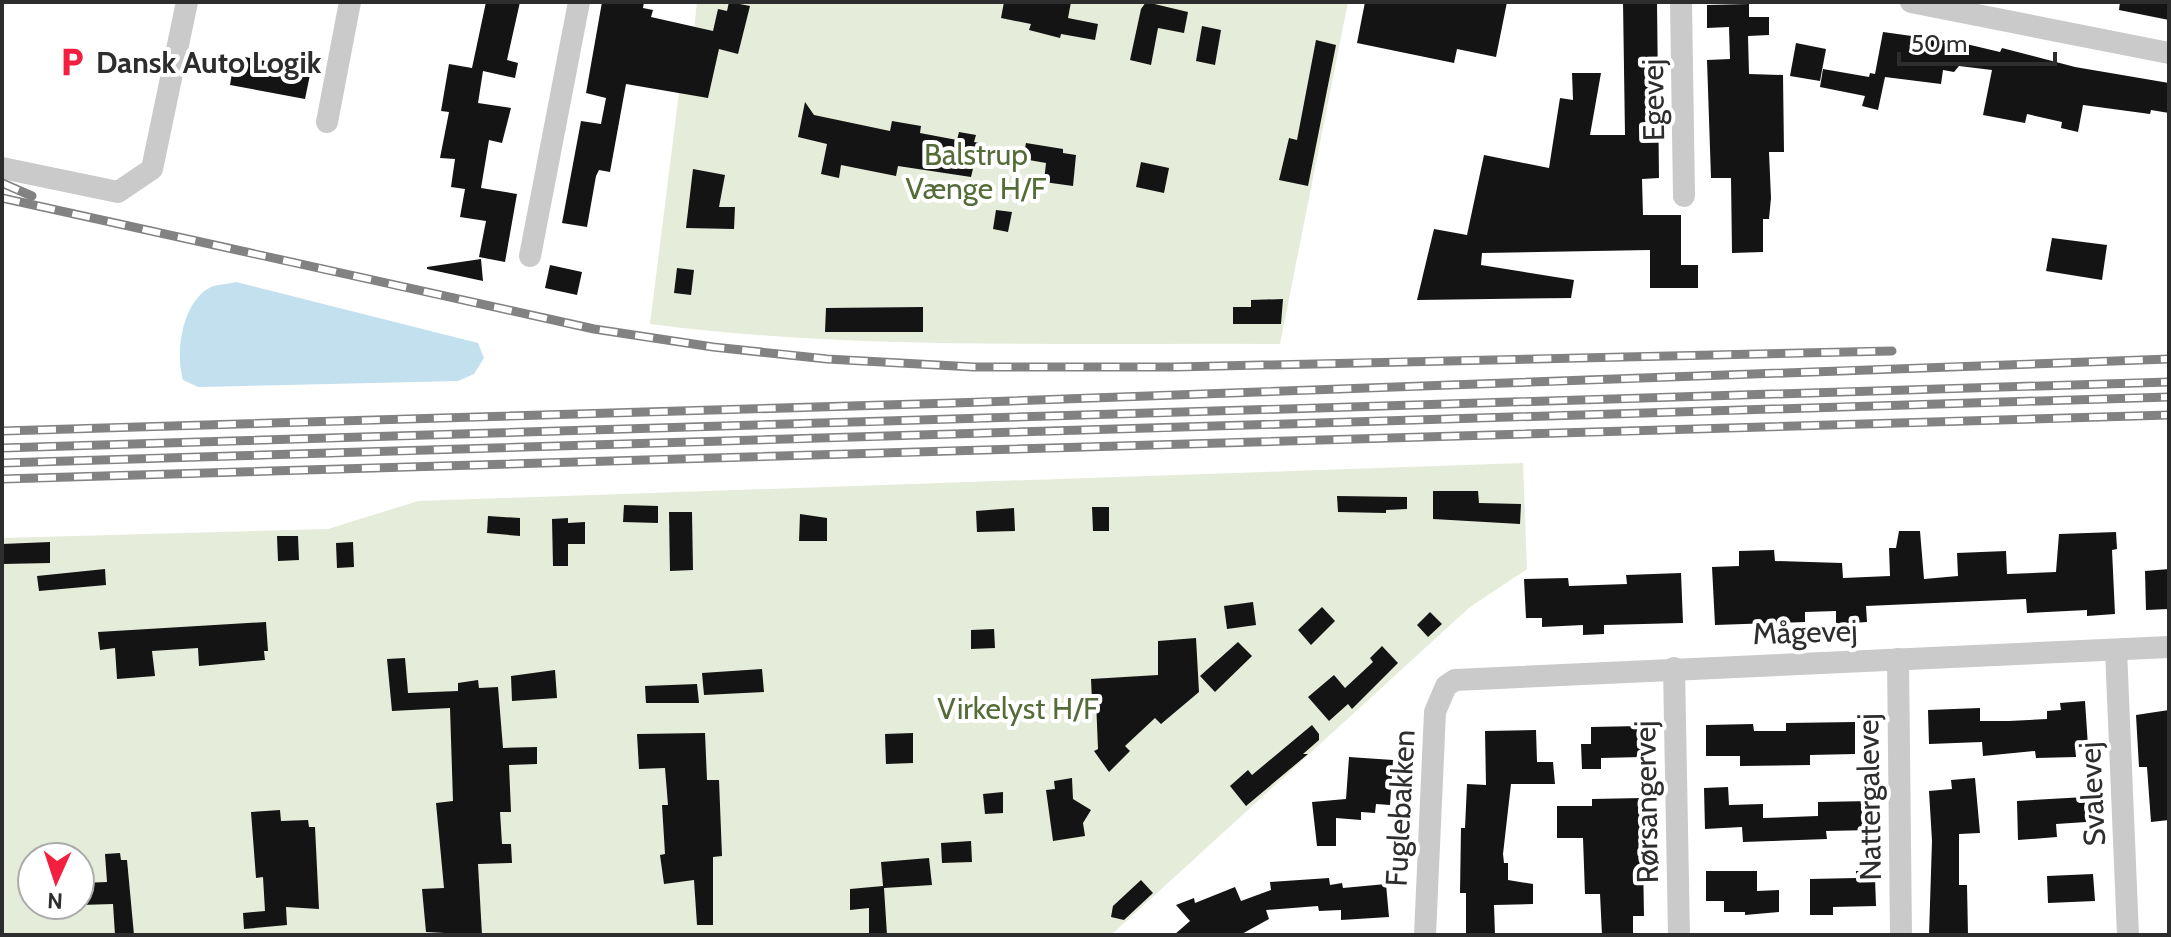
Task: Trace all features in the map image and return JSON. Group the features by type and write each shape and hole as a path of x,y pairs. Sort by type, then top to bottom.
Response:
{"street":[{"path":"2,168 118,192 152,169 187,2"},
{"path":"327,122 350,2"},
{"path":"530,256 579,2"},
{"name":"Egevej","path":"1681,2 1684,196"},
{"path":"1911,2 2169,53"},
{"name":"Mågevej","path":"1446,686 1465,677 2169,647"},
{"name":"Svalevej","path":"2116,650 2128,935"},
{"name":"Nattergalevej","path":"1898,659 1901,935"},
{"name":"Rørsangervej","path":"1674,668 1679,935"},
{"name":"Fuglebakken","path":"1425,935 1435,712 1446,686"}],"green space":[{"name":"Balstrup Vænge H/F","path":"697,2 1348,2 1280,344 886,342 728,333 650,324 682,69 692,48"},
{"name":"Virkelyst H/F","path":"1523,463 1527,569 1470,607 1111,935 2,935 2,538 328,529 418,501"}],"water":[{"path":"236,282 478,343 484,358 474,374 458,381 198,387 183,380 181,369 181,342 187,315 201,294 211,287"}],"building":[{"path":"486,2 520,2 507,60 518,63 515,78 483,71 478,103 511,108 502,143 489,140 481,188 517,194 505,262 479,257 486,221 460,217 465,189 451,187 455,159 440,158 449,112 441,111 449,64 472,68"},
{"path":"602,2 644,2 643,8 653,10 651,17 713,31 718,9 727,11 729,2 750,6 738,54 719,49 708,98 626,84 610,172 599,170 596,176 587,227 562,223 581,121 601,124 606,98 586,93"},
{"path":"1004,2 1071,2 1068,18 1098,24 1095,40 1061,34 1060,38 1029,30 1031,24 1001,18"},
{"path":"1146,2 1188,12 1184,33 1158,28 1151,65 1130,60 1141,9"},
{"path":"1365,2 1507,2 1496,57 1457,49 1454,63 1357,43"},
{"path":"1623,2 1657,2 1659,178 1642,179 1643,215 1681,215 1681,265 1698,265 1698,288 1650,288 1650,250 1482,253 1481,265 1574,280 1571,298 1417,300 1434,229 1467,235 1484,155 1549,168 1560,98 1573,100 1572,73 1601,73 1590,135 1625,135"},
{"path":"2120,2 2169,2 2169,20 2119,10"},
{"path":"1749,4 1749,17 1769,17 1769,35 1748,36 1749,74 1783,75 1784,152 1769,152 1771,198 1769,219 1763,219 1763,252 1732,253 1731,178 1711,178 1707,60 1730,59 1729,27 1707,28 1707,5"},
{"path":"1202,26 1221,30 1215,65 1196,61"},
{"path":"1883,32 1962,43 2000,52 2002,48 2075,67 2169,83 2169,113 2151,110 2150,114 2083,105 2078,132 2061,128 2062,122 2027,114 2025,123 1983,115 1992,70 1959,66 1954,72 1943,70 1941,84 1885,77 1878,110 1862,106 1865,96 1820,87 1823,69 1869,77 1870,73 1875,74"},
{"path":"1316,40 1336,45 1308,186 1279,180 1289,138 1297,140"},
{"path":"1796,43 1826,49 1820,81 1790,76"},
{"path":"235,55 311,70 305,99 230,85"},
{"path":"805,102 814,115 890,131 892,121 921,126 920,133 957,140 959,132 976,135 974,142 979,143 971,177 898,166 896,176 841,165 839,178 821,174 827,144 798,137"},
{"path":"1026,143 1063,149 1063,153 1076,155 1073,186 1044,182 1046,163 1023,159"},
{"path":"1141,162 1169,168 1164,193 1136,187"},
{"path":"693,169 725,175 719,207 735,207 734,229 686,228"},
{"path":"996,210 1012,212 1008,232 993,229"},
{"path":"2052,238 2107,245 2102,280 2046,271"},
{"path":"481,259 483,281 427,269 427,267"},
{"path":"550,265 582,272 577,295 545,288"},
{"path":"677,268 694,270 691,295 674,293"},
{"path":"1283,299 1281,324 1233,324 1233,307 1251,307 1251,300"},
{"path":"923,307 923,332 825,332 826,308"},
{"path":"1433,491 1478,491 1479,503 1521,504 1520,524 1433,519"},
{"path":"1337,496 1407,497 1407,509 1386,510 1386,513 1338,512"},
{"path":"624,505 658,506 658,523 623,522"},
{"path":"1092,507 1109,507 1109,531 1093,531"},
{"path":"1014,508 1015,531 977,532 976,511"},
{"path":"669,512 692,512 693,570 670,571"},
{"path":"800,514 827,518 827,541 799,541"},
{"path":"488,516 520,518 520,536 487,533"},
{"path":"568,518 568,523 585,522 585,544 568,544 568,566 553,566 552,519"},
{"path":"1899,531 1920,531 1924,579 1958,576 1957,553 2006,551 2007,574 2056,572 2059,534 2116,532 2117,549 2112,550 2115,614 2087,616 2087,610 2027,613 2026,599 1866,606 1867,622 1836,624 1836,611 1805,612 1805,622 1715,625 1712,567 1739,566 1739,551 1774,550 1775,561 1842,563 1843,578 1890,576 1889,548 1896,548"},
{"path":"277,536 298,536 299,560 278,561"},
{"path":"50,542 50,563 3,564 2,544"},
{"path":"353,542 354,567 337,568 336,543"},
{"path":"105,569 106,585 39,591 37,576"},
{"path":"2169,569 2169,609 2146,610 2145,571"},
{"path":"1681,573 1683,623 1604,625 1604,634 1583,635 1583,625 1542,627 1542,618 1526,618 1524,579 1568,578 1569,586 1627,584 1626,575"},
{"path":"1253,602 1256,625 1227,629 1224,606"},
{"path":"1322,607 1335,621 1311,645 1298,630"},
{"path":"1430,612 1442,624 1428,637 1417,625"},
{"path":"266,622 268,651 264,651 265,660 199,666 198,648 152,651 155,676 117,679 115,648 100,650 98,632"},
{"path":"994,629 995,648 971,649 971,630"},
{"path":"1196,638 1199,692 1161,724 1155,718 1125,746 1130,751 1109,772 1094,751 1098,749 1096,700 1092,701 1091,679 1158,675 1158,641"},
{"path":"1238,642 1252,656 1215,692 1200,676"},
{"path":"1382,646 1398,663 1352,709 1348,704 1329,721 1308,697 1334,675 1345,688 1373,662 1370,658"},
{"path":"405,658 408,693 458,691 458,683 478,680 479,688 498,687 503,748 537,747 537,764 509,765 511,812 500,812 502,844 511,844 512,863 478,864 482,935 426,932 422,889 444,888 436,803 453,801 450,708 392,711 387,659"},
{"path":"762,669 764,692 704,695 702,673"},
{"path":"555,670 557,698 512,701 511,676"},
{"path":"697,684 699,703 646,703 645,686"},
{"path":"2085,701 2088,746 2075,746 2076,757 2036,758 2035,751 1983,756 1982,742 1929,744 1928,710 1980,708 1980,721 2047,719 2047,711 2061,710 2060,703"},
{"path":"2169,710 2169,820 2151,822 2147,767 2139,767 2136,715"},
{"path":"1855,722 1855,754 1810,755 1810,765 1740,766 1740,756 1706,756 1706,725 1753,724 1754,731 1786,731 1786,723"},
{"path":"1312,725 1319,734 1319,740 1303,754 1308,754 1246,806 1230,786 1248,770 1252,775"},
{"path":"1641,726 1642,757 1601,758 1601,769 1582,769 1581,744 1591,744 1591,727"},
{"path":"1536,730 1537,762 1553,762 1555,784 1511,784 1503,854 1504,863 1508,863 1508,880 1533,884 1533,904 1494,905 1495,935 1466,935 1466,893 1460,893 1461,828 1465,828 1467,784 1486,785 1485,731"},
{"path":"705,733 707,780 719,780 722,856 713,857 713,925 697,925 694,880 664,884 660,855 665,854 662,805 668,805 665,768 639,769 637,734"},
{"path":"913,733 913,763 886,764 885,734"},
{"path":"1349,757 1393,760 1390,805 1376,804 1375,813 1361,812 1361,820 1336,818 1336,846 1317,846 1312,802 1346,799"},
{"path":"1072,778 1073,799 1091,810 1083,823 1085,836 1053,841 1046,790 1055,789 1054,781"},
{"path":"1975,778 1980,833 1959,834 1959,885 1967,885 1968,935 1929,935 1932,841 1929,791 1952,789 1951,780"},
{"path":"1728,787 1729,805 1763,804 1763,818 1818,816 1818,802 1871,801 1872,830 1826,831 1827,839 1743,842 1742,827 1705,829 1704,788"},
{"path":"1003,792 1003,813 985,814 983,794"},
{"path":"2085,797 2086,822 2056,824 2057,837 2018,840 2017,801"},
{"path":"1642,798 1644,916 1633,916 1633,935 1602,935 1600,894 1585,894 1583,838 1557,838 1557,806 1592,806 1592,799"},
{"path":"280,810 281,821 308,820 309,827 315,827 319,909 286,907 287,925 244,929 243,913 265,911 263,877 256,878 251,812"},
{"path":"971,841 972,862 942,863 941,843"},
{"path":"120,853 121,860 127,860 134,935 115,935 113,904 96,905 96,882 107,882 105,854"},
{"path":"929,858 932,885 884,888 887,935 869,935 869,908 850,910 850,889 883,886 881,862"},
{"path":"1706,871 1757,871 1757,891 1779,890 1779,912 1745,915 1745,912 1724,912 1724,901 1706,901"},
{"path":"1856,871 1871,871 1871,878 1875,878 1876,906 1833,907 1833,915 1810,915 1810,879 1856,878"},
{"path":"2093,874 2095,901 2048,903 2047,876"},
{"path":"1329,878 1330,885 1342,883 1343,888 1386,884 1389,917 1341,920 1341,910 1319,911 1318,906 1266,910 1269,919 1240,935 1174,935 1190,921 1176,905 1194,898 1195,903 1235,887 1241,901 1271,890 1270,882"},
{"path":"1141,880 1153,893 1124,920 1111,917 1113,906"}],"railway":[{"path":"2,183 32,196"},
{"path":"2,198 594,329 713,347 827,359 974,367 1175,367 1892,351"},
{"path":"2,431 953,403 2169,359"},
{"path":"2,448 2169,382"},
{"path":"2,463 2169,397"},
{"path":"2,479 2169,415"}],"place":[{"name":"Dansk Auto Logik","path":"72,62"}]}
